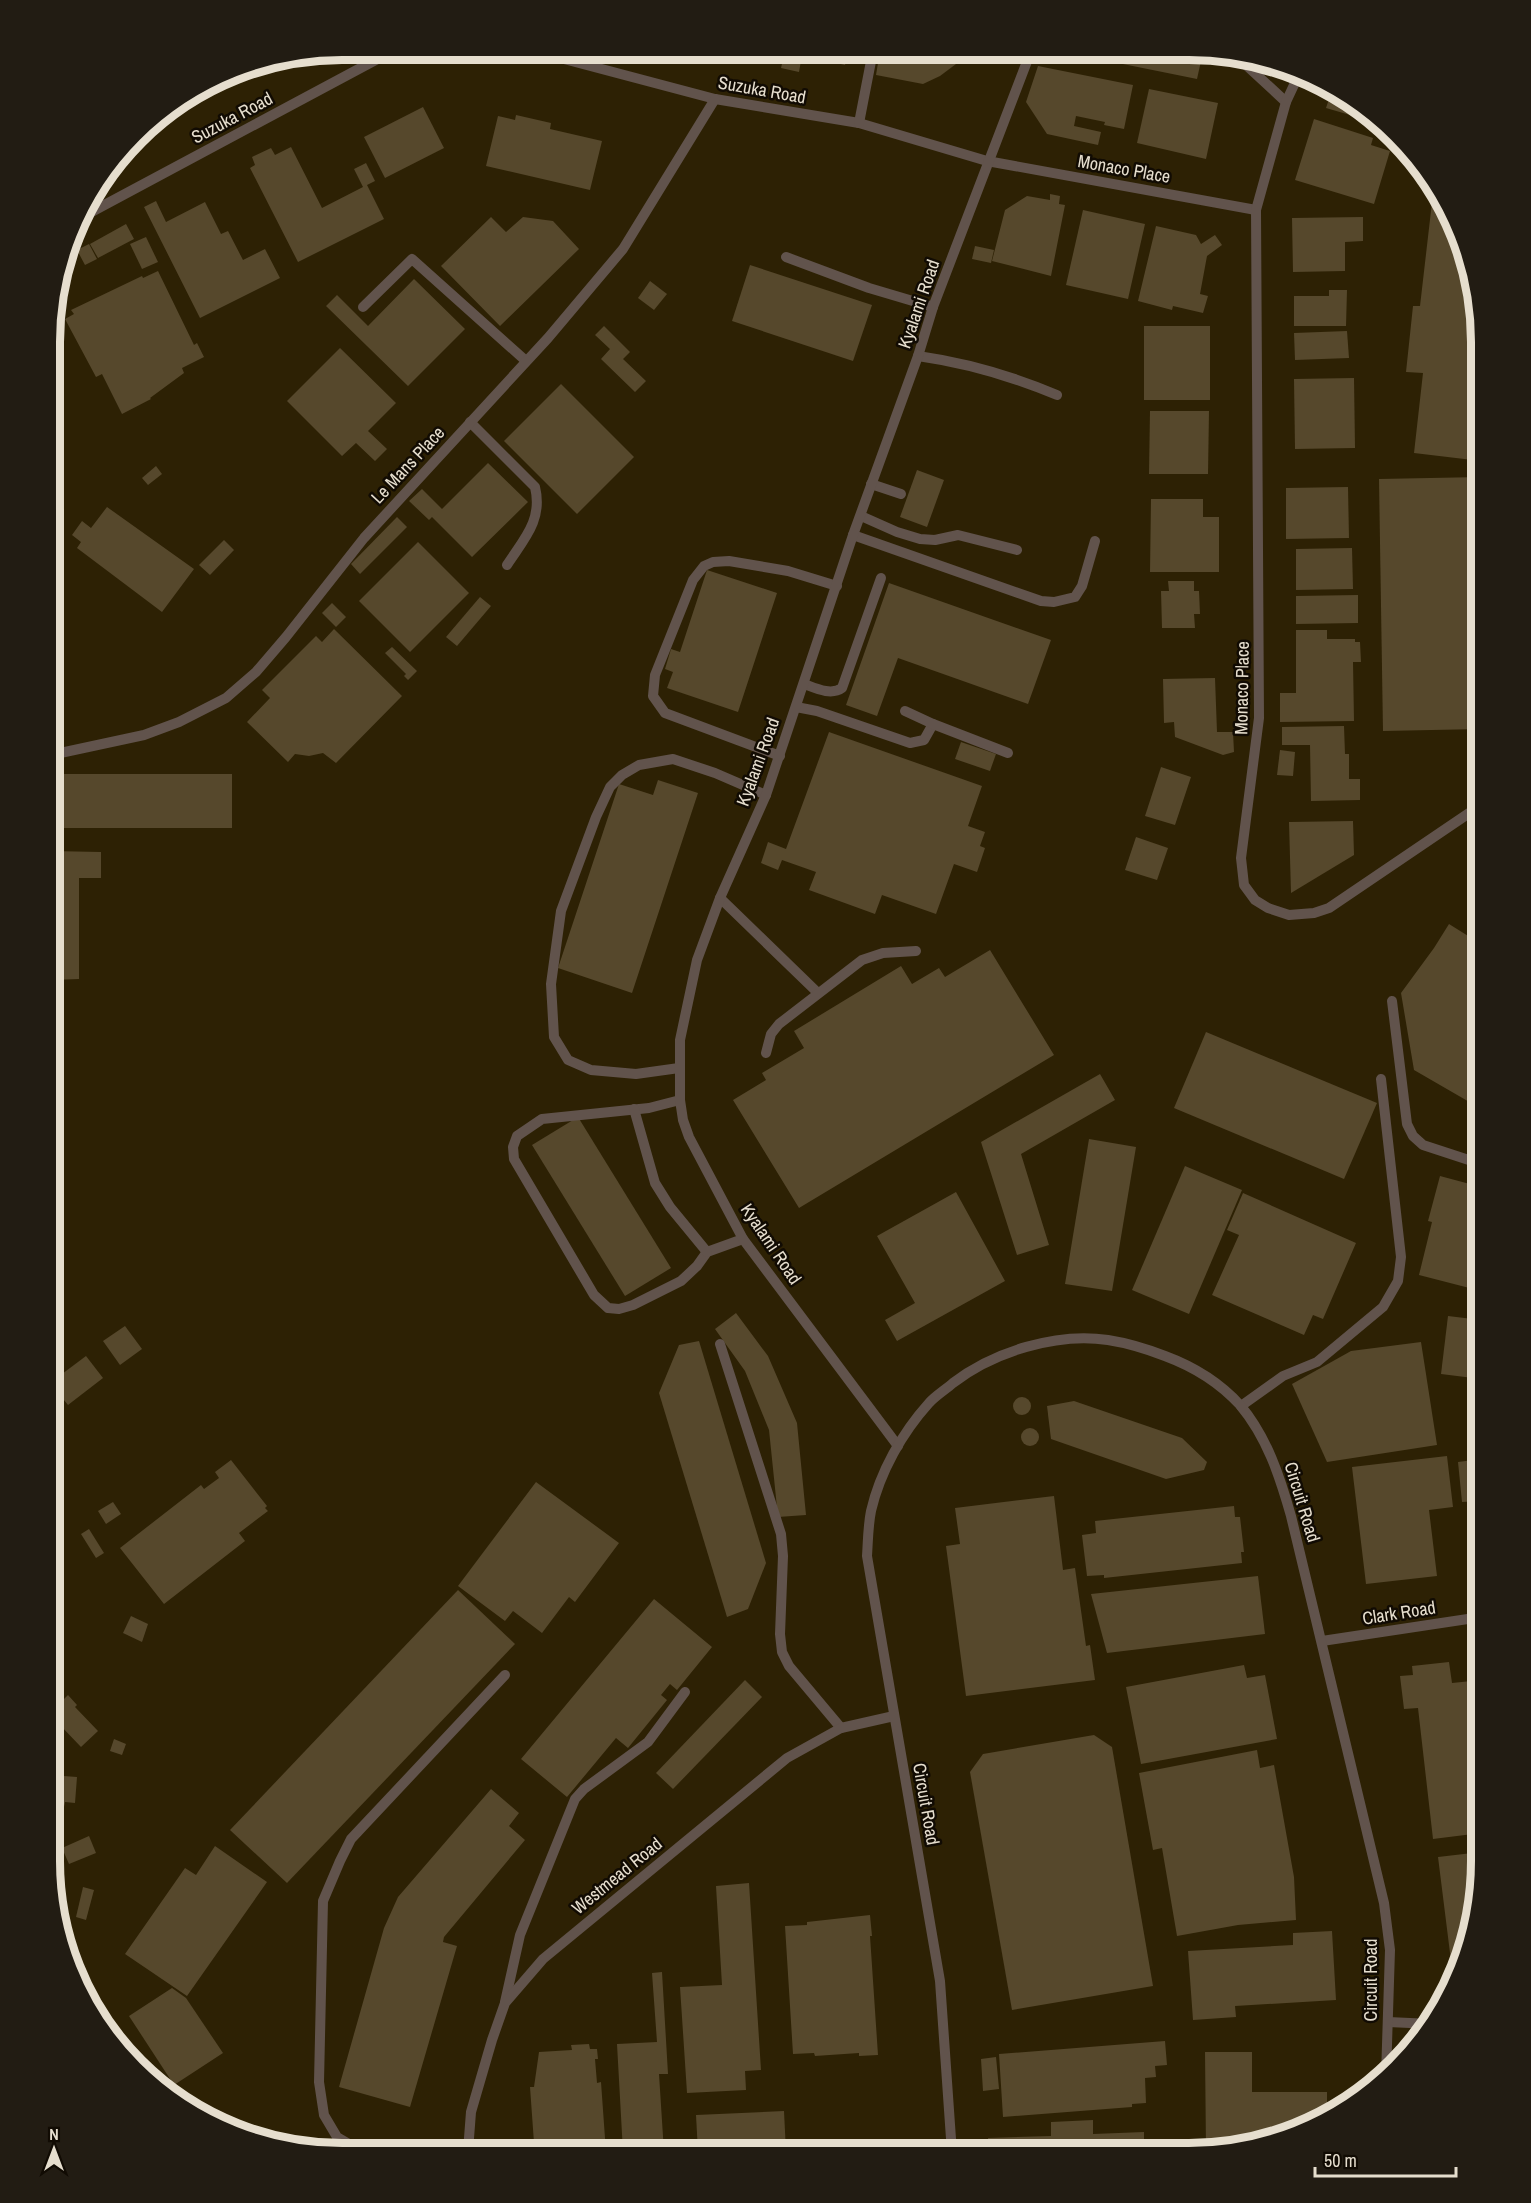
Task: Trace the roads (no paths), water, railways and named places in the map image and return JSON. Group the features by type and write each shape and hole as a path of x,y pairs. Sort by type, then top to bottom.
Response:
{"lane":[{"name":"Suzuka Road","path":"92,212 376,60"},
{"name":"Suzuka Road","path":"568,60 715,99 859,123 987,161"},
{"path":"859,123 871,60"},
{"name":"Kyalami Road","path":"898,1446 743,1239 690,1137 684,1120 679,1068 681,1040 697,960 720,898 766,795 853,535 918,356 933,307 1027,60"},
{"path":"1247,66 1286,102"},
{"name":"Monaco Place","path":"1296,81 1286,102 1256,210 1259,718 1241,858 1244,885 1255,900 1268,908 1288,915 1314,913 1329,908 1471,813"},
{"name":"Le Mans Place","path":"60,753 144,735 179,722 226,698 256,672 286,638 364,538 596,282 634,233 715,99"},
{"name":"Monaco Place","path":"987,161 1256,210"},
{"path":"786,257 869,288 933,307"},
{"path":"363,307 412,259 526,361"},
{"path":"918,356 950,360 991,370 1058,395"},
{"path":"470,422 535,487 538,500 533,525 507,565"},
{"path":"871,484 901,495"},
{"path":"861,516 897,532 920,539 935,540 958,535 1017,550"},
{"path":"853,535 1041,601 1054,602 1067,601 1075,597 1082,586 1095,541"},
{"path":"780,756 665,712 654,696 653,684 658,666 693,580 704,566 713,562 729,561 788,570 837,586"},
{"path":"804,684 834,692 842,687 881,578"},
{"path":"796,707 817,711 910,743 924,740 933,724"},
{"path":"905,711 1008,753"},
{"path":"679,1068 636,1074 591,1070 568,1060 554,1037 552,995 554,953 561,910 596,817 610,787 622,775 639,765 673,759 715,773 766,795"},
{"path":"720,898 818,993"},
{"path":"766,1053 771,1034 779,1024 862,960 883,953 916,951"},
{"path":"1392,1001 1407,1124 1413,1136 1423,1145 1471,1161"},
{"path":"1241,1406 1282,1376 1317,1362 1326,1355 1383,1307 1398,1281 1401,1257 1381,1079"},
{"path":"681,1100 649,1108 542,1119 517,1136 513,1147 514,1159 594,1295 608,1308 619,1310 633,1305 681,1281 697,1266 707,1252 743,1239"},
{"path":"634,1109 655,1183 670,1208 707,1252"},
{"name":"Circuit Road","path":"951,2143 940,1981 867,1556 871,1512 881,1477 898,1446 929,1402 964,1376 997,1357 1035,1345 1068,1340 1107,1340 1149,1350 1186,1364 1224,1389 1241,1406 1261,1437 1277,1469 1322,1641 1384,1903 1390,1950 1387,2061"},
{"path":"720,1344 781,1534 783,1556 780,1634 782,1652 789,1666 841,1728"},
{"name":"Clark Road","path":"1322,1641 1471,1619"},
{"path":"347,2143 337,2137 324,2115 319,2082 323,1901 351,1839 505,1675"},
{"path":"505,2003 520,1935 575,1799 584,1789 648,1742 685,1692"},
{"name":"Westmead Road","path":"469,2143 471,2112 505,2003 543,1959 787,1758 841,1728 894,1716"},
{"path":"1388,2022 1419,2023"}]}
